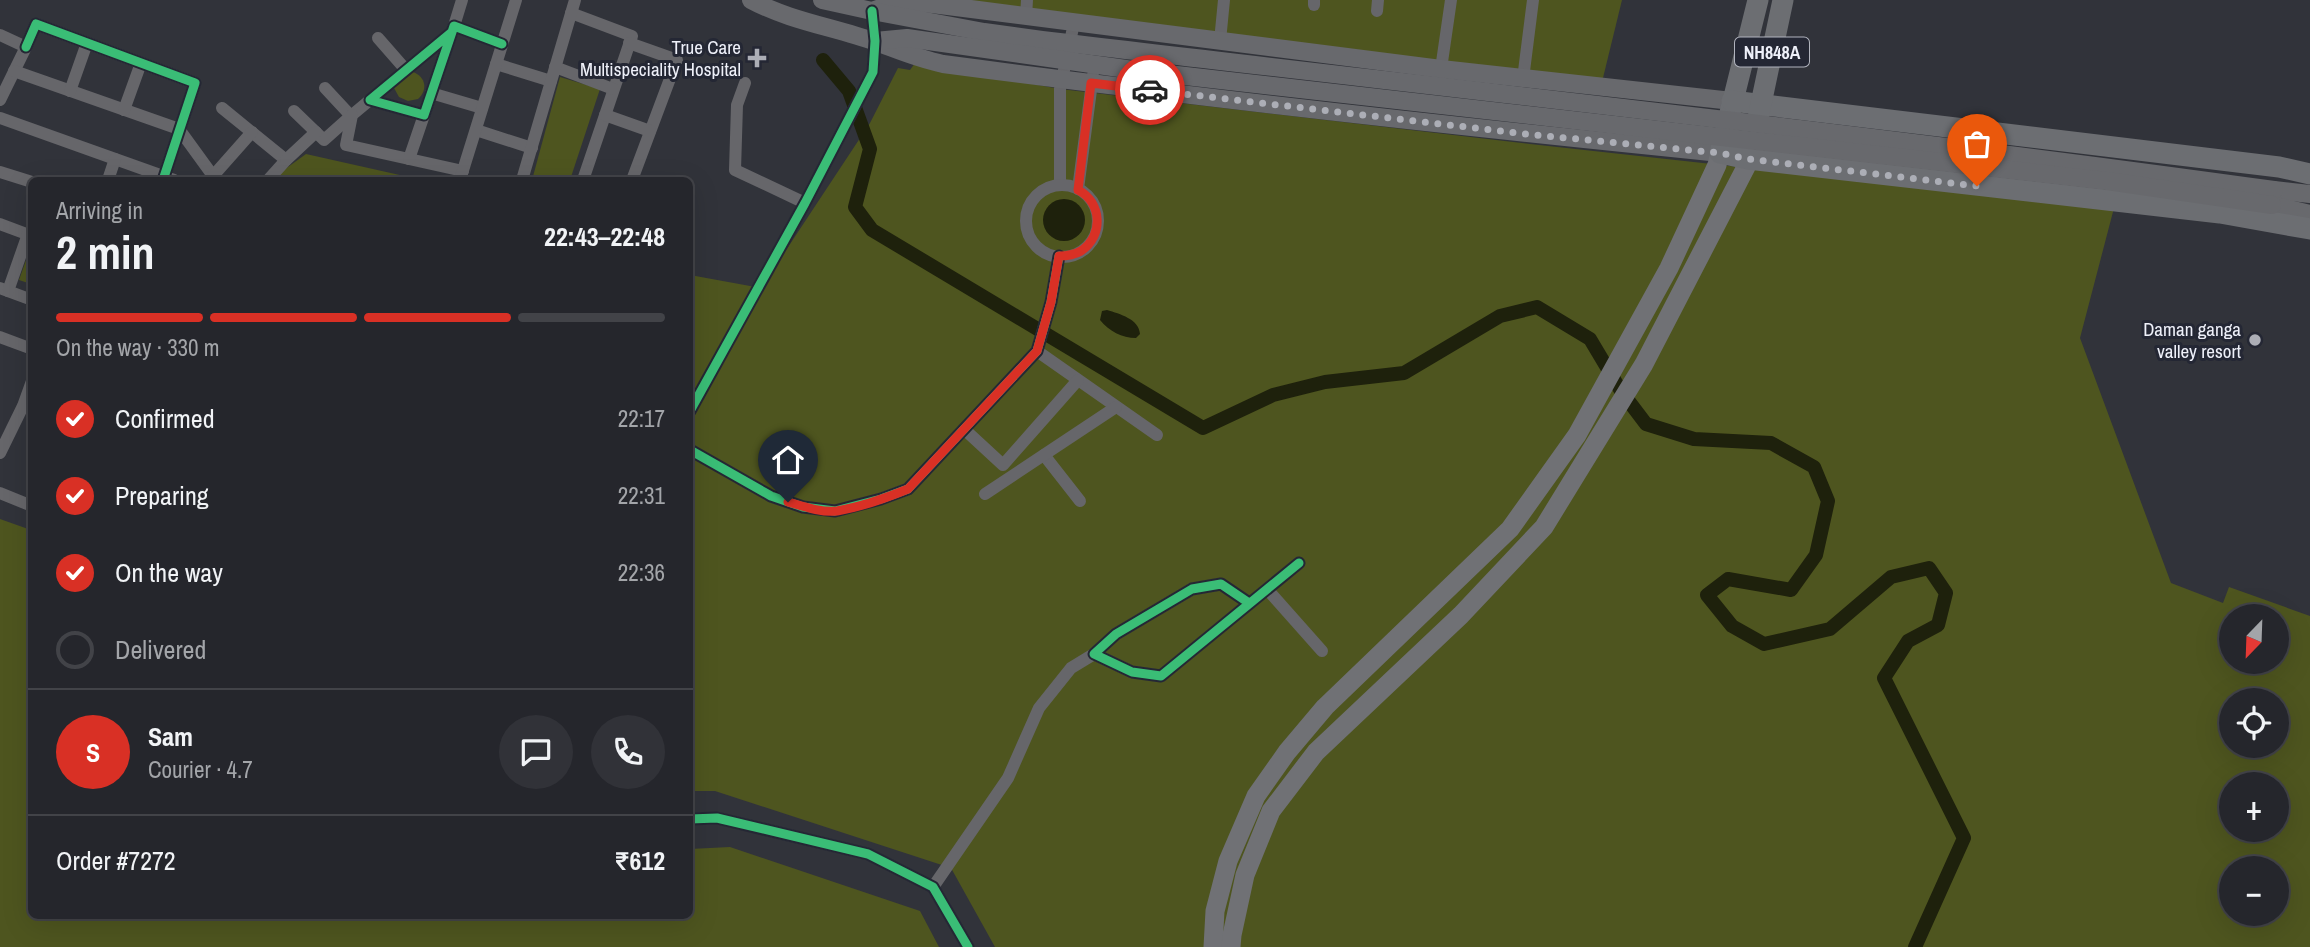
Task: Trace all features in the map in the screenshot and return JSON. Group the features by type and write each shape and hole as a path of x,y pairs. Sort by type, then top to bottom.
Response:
{"highway":[{"name":"NH848A","path":"1732,101 1758,0"},
{"name":"NH848A","path":"1760,104 1783,0"},
{"path":"2310,174 2280,167 1732,101 1720,153 1748,159 2220,213 2310,229"},
{"path":"1748,159 1760,104"}],"main road":[{"path":"751,0 780,13 875,41 920,60 1091,83 1512,132 1720,153 1717,165 1669,268 1595,403 1577,435 1510,529 1325,707 1287,752 1256,796 1228,861 1215,911 1213,947"},
{"path":"822,0 984,32 1042,40 1537,96 2273,197 2310,214"},
{"path":"872,11 897,2 1027,9 1074,23 1523,79 1732,101"},
{"path":"875,41 907,38 1133,70 2107,181 2273,197 2310,194"},
{"path":"1231,947 1231,935 1245,876 1271,811 1316,752 1461,615 1544,527 1644,364 1748,159"}],"street":[{"path":"409,159 462,0"},
{"path":"351,115 346,145 409,159 462,176 516,0"},
{"path":"1220,41 1224,0"},
{"path":"1441,69 1451,0"},
{"path":"1523,79 1533,0"},
{"path":"523,177 573,6 632,36 584,177"},
{"path":"693,406 805,203 873,72 875,41 872,11"},
{"path":"1060,185 1060,89 1074,23"},
{"path":"0,100 37,24 195,83 179,129 167,177"},
{"path":"1078,190 1101,26"},
{"path":"453,29 502,44"},
{"path":"294,111 324,140 453,29"},
{"path":"0,35 26,47"},
{"path":"378,38 407,70"},
{"path":"70,91 88,43"},
{"path":"629,43 677,60 633,177"},
{"path":"124,110 141,63"},
{"path":"496,64 551,81"},
{"path":"555,67 613,89"},
{"path":"15,71 179,129 214,177"},
{"path":"746,83 737,105 735,170 805,203"},
{"path":"325,89 351,115"},
{"path":"431,93 482,108"},
{"path":"370,100 424,115"},
{"path":"222,108 286,160"},
{"path":"605,115 650,131"},
{"path":"0,118 162,177"},
{"path":"476,130 531,148"},
{"path":"216,177 252,132"},
{"path":"271,177 316,132"},
{"path":"109,177 115,159"},
{"path":"1,177 28,181"},
{"path":"1060,185 1072,186 1091,200 1098,222 1096,233 1081,251 1059,256 1038,248 1026,227 1026,215 1038,194 1048,187 1060,185"},
{"path":"0,224 28,234"},
{"path":"28,239 4,290 28,299"},
{"path":"693,452 771,496 803,507 835,512 908,489 1037,351 1051,302 1059,256"},
{"path":"0,337 28,348"},
{"path":"1037,351 1157,435"},
{"path":"1003,465 1078,380"},
{"path":"0,453 28,393"},
{"path":"985,494 1116,407"},
{"path":"964,429 1014,475"},
{"path":"1044,455 1080,501"},
{"path":"0,493 28,504"},
{"path":"1094,654 1132,672 1161,676 1299,563"},
{"path":"933,887 1008,778 1039,708 1071,668 1094,654 1116,634 1192,589 1221,584 1249,603"},
{"path":"1267,589 1322,651"},
{"path":"693,819 717,818 868,854 933,887 968,947"}],"green space":[{"path":"966,0 1622,0 1602,82"},
{"path":"915,63 1060,89 2114,208 2080,338 2171,583 2223,603 2229,587 2276,604 2219,604 2219,674 2289,674 2289,608 2310,616 2310,947 995,947 951,868 715,791 693,791 693,276 761,288 870,123 898,68 910,70"},
{"path":"413,72 421,77 424,88 418,99 408,101 399,97 394,88"},
{"path":"560,77 600,89 571,177 533,177"},
{"path":"306,154 409,177 274,177"},
{"path":"28,254 28,283 19,280"},
{"path":"0,519 28,529 28,919 693,919 693,849 730,847 920,911 939,947 0,947"}],"shaded area":[{"path":"1064,199 1079,205 1085,220 1079,235 1064,241 1049,235 1043,220 1049,205"},
{"path":"1107,310 1133,321 1140,334 1131,338 1112,331 1100,320 1102,311"}],"waterway":[{"path":"823,60 849,91 870,149 855,207 872,230 1203,428 1273,395 1325,382 1404,373 1500,316 1537,307 1590,339 1621,391 1646,424 1694,439 1771,443 1814,467 1828,501 1816,555 1791,590 1728,579 1707,595 1732,626 1764,644 1830,629 1891,577 1929,568 1946,593 1938,625 1908,641 1884,678 1964,838 1915,947"}],"cycle path":[{"path":"693,406 805,203 873,72 875,41 872,11"},
{"path":"26,47 36,24 195,83 164,177"},
{"path":"452,32 370,100 424,115 452,32 454,26 502,44"},
{"path":"693,452 771,496 803,507 835,511 908,489 1037,351 1051,302 1059,256"},
{"path":"1249,603 1221,584 1192,589 1116,634 1094,654 1132,672 1161,676 1299,563"},
{"path":"693,819 717,818 868,854 933,887 968,947"}],"way so far":[{"path":"1150,90 1526,134 1720,153 1748,159 1977,186"}],"place":[{"name":"True Care Multispeciality Hospital","path":"757,58"},
{"name":"Daman ganga valley resort","path":"2255,340"}],"route":[{"path":"788,502 835,512 908,489 1037,351 1051,302 1059,256 1081,251 1096,233 1096,211 1091,200 1078,190 1091,83 1150,90"}]}
